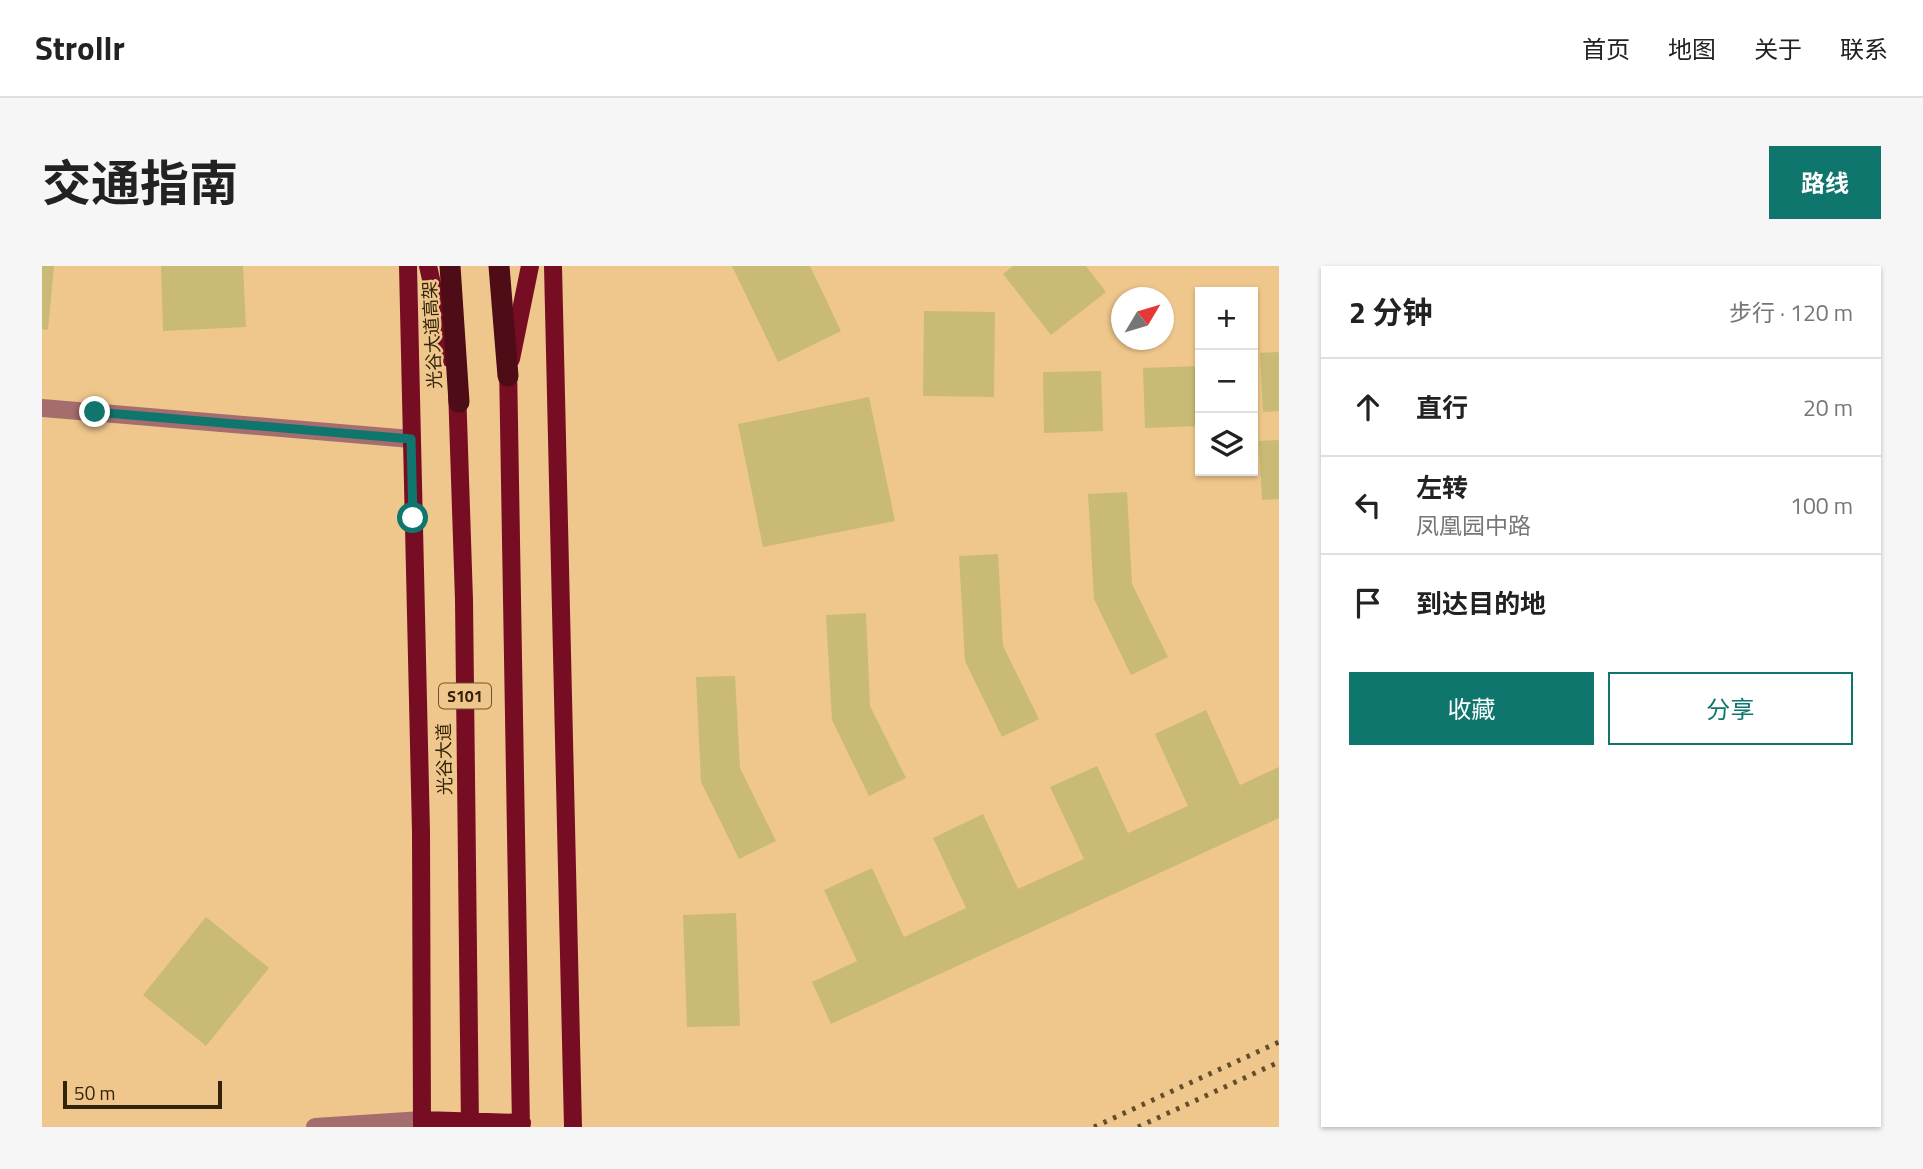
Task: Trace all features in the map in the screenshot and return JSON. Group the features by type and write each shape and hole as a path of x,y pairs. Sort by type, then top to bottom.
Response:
{"highway":[{"name":"光谷大道高架","path":"449,266 458,402"},
{"path":"499,266 508,376"}],"main road":[{"path":"408,266 421,832 422,1124 522,1125"},
{"name":"光谷大道","path":"428,266 458,402 469,1124"},
{"name":"S101","path":"510,266 508,376 522,1125"},
{"path":"508,376 530,266"},
{"path":"553,266 573,1127"}],"street":[{"path":"42,408 411,439"},
{"path":"315,1127 422,1124"}],"building":[{"path":"42,266 54,266 48,330 42,329"},
{"path":"161,266 243,266 246,327 163,331"},
{"path":"732,266 810,266 841,331 778,362"},
{"path":"1013,266 1086,266 1106,292 1051,335 1003,274"},
{"path":"924,311 995,312 994,397 923,396"},
{"path":"1279,352 1279,411 1263,412 1260,353"},
{"path":"1195,366 1195,426 1145,428 1143,368"},
{"path":"1101,371 1103,431 1044,433 1043,372"},
{"path":"869,397 895,521 763,547 738,424"},
{"path":"1279,440 1279,499 1262,500 1259,441"},
{"path":"1127,492 1132,584 1168,657 1131,675 1094,599 1088,494"},
{"path":"998,554 1003,646 1039,719 1002,737 965,661 959,556"},
{"path":"866,613 870,706 906,778 869,796 832,720 826,615"},
{"path":"735,676 740,768 776,841 739,859 701,782 696,677"},
{"path":"1206,710 1240,785 1279,767 1279,818 831,1024 812,982 857,961 824,890 872,868 904,937 966,908 933,838 983,814 1018,889 1084,859 1050,787 1097,766 1128,833 1188,806 1155,734"},
{"path":"736,913 740,1026 687,1027 683,915"},
{"path":"206,917 269,968 206,1046 143,995"}],"railway":[{"path":"1094,1127 1279,1042"},
{"path":"1138,1127 1279,1062"}],"route":[{"path":"95,412 411,439 413,518"}]}
